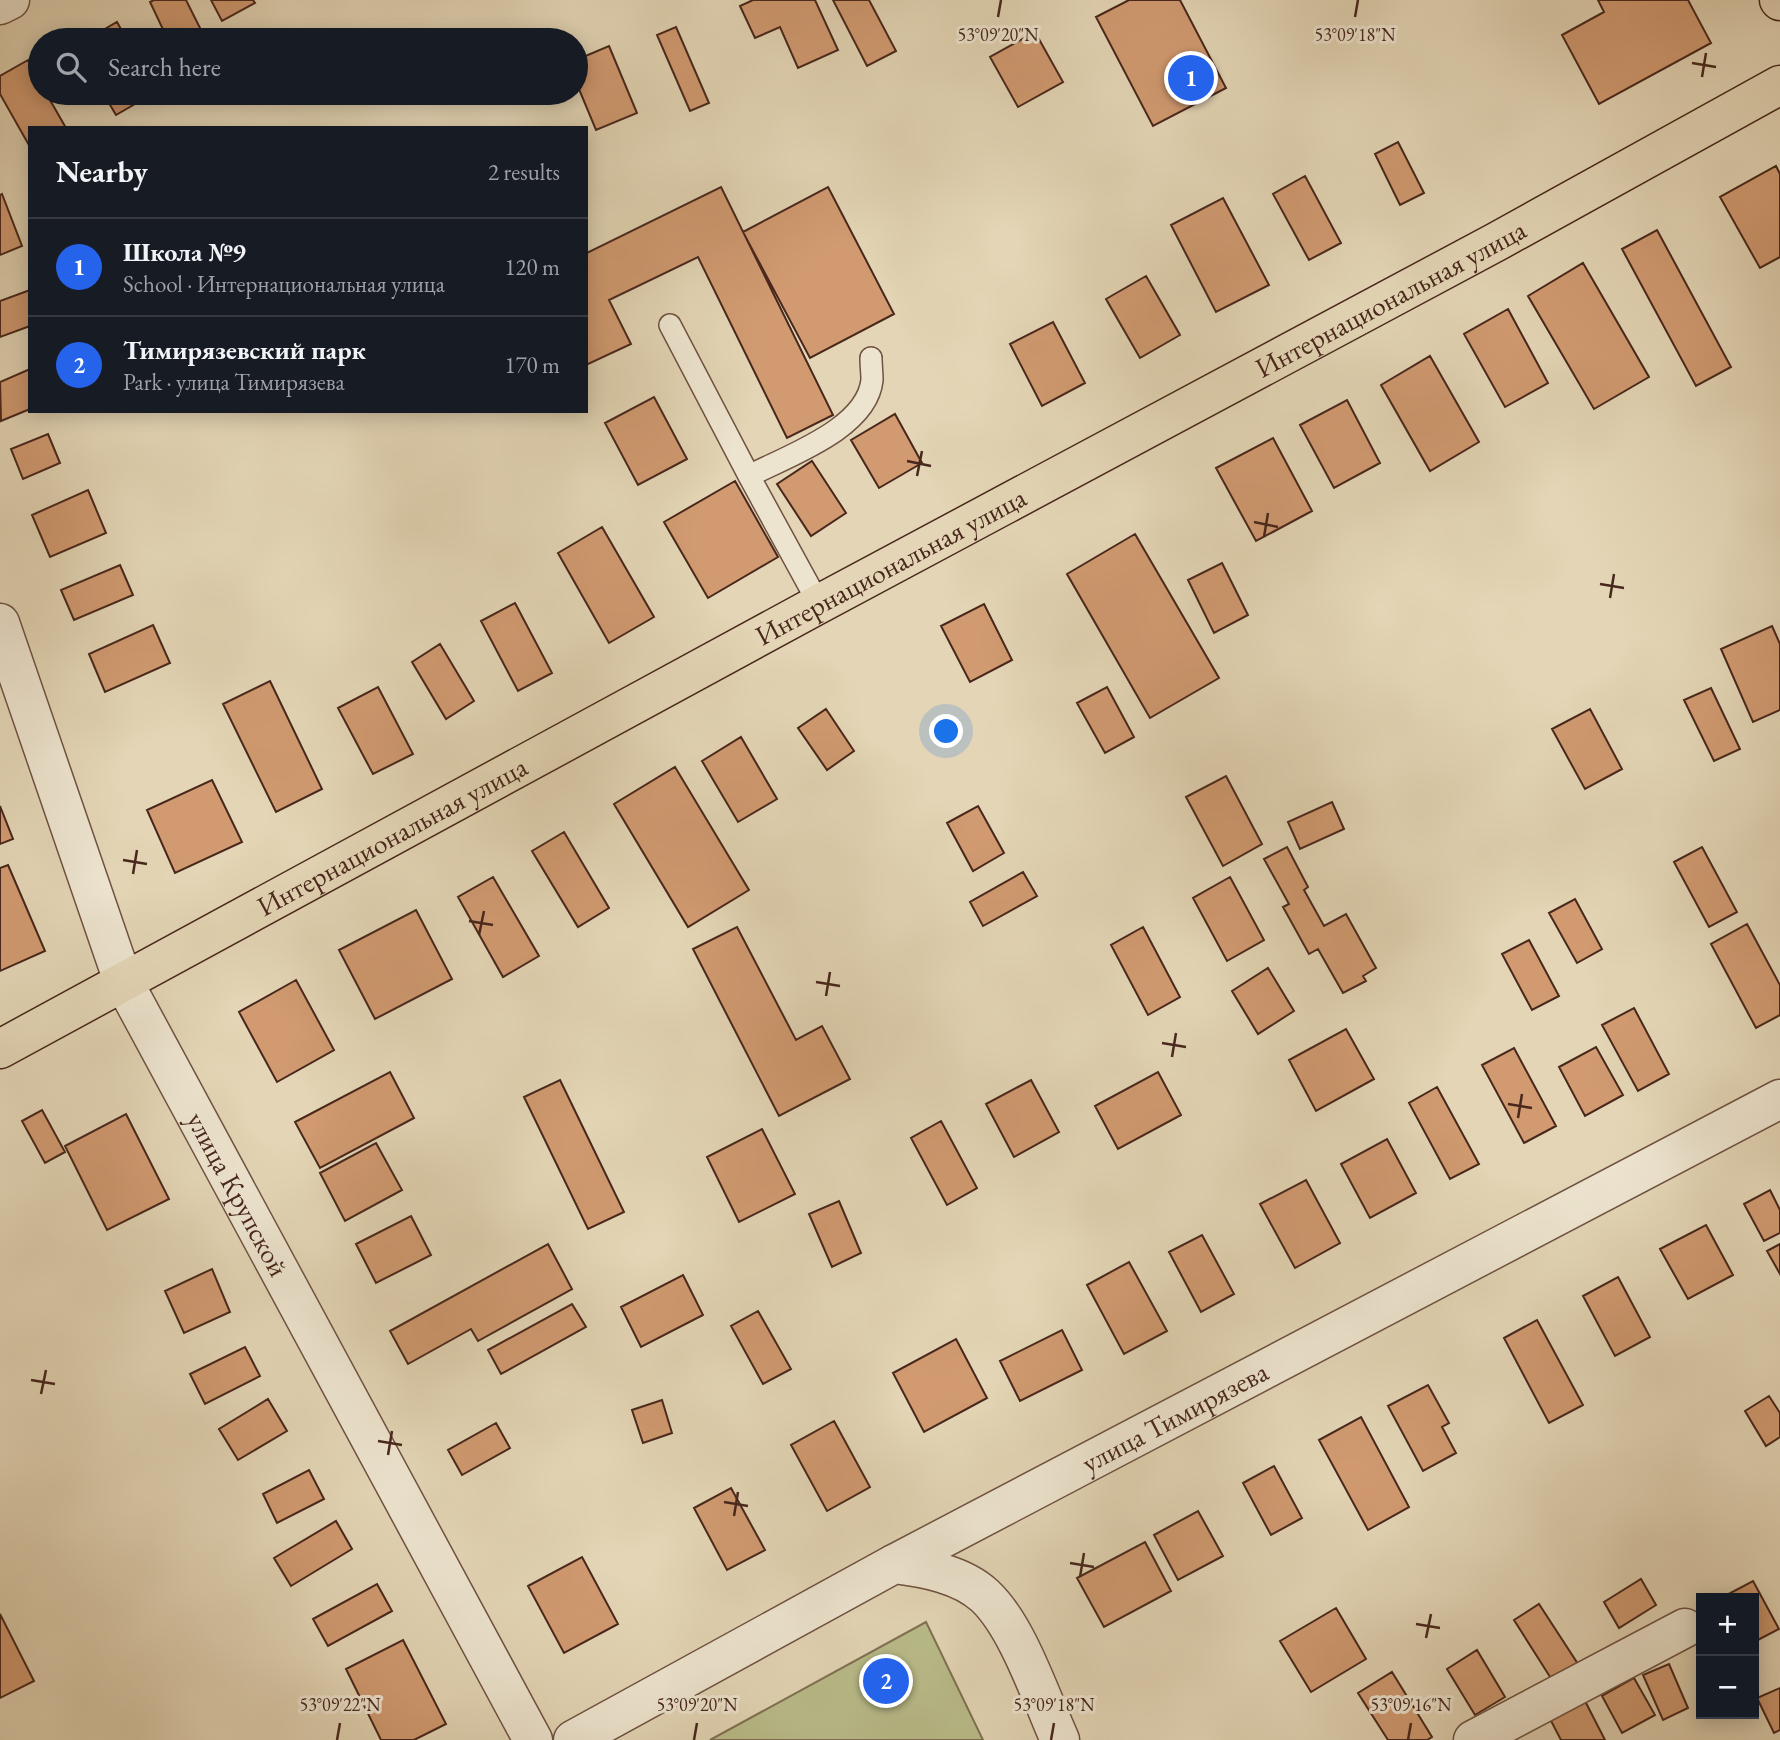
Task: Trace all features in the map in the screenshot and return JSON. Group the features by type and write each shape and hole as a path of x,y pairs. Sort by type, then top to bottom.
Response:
{"main road":[{"name":"Интернациональная улица","path":"0,1048 819,604 1496,242 1780,85"}],"street":[{"path":"0,5 10,0"},
{"name":"улица Крупской","path":"0,623 123,981 533,1740"},
{"name":"улица Тимирязева","path":"573,1740 894,1564 1780,1098"},
{"path":"894,1564 938,1572 961,1581 984,1595 1003,1619 1019,1647 1060,1740"},
{"path":"1473,1740 1685,1629"}],"lane":[{"path":"670,325 819,604"},
{"path":"749,476 838,430 860,409 872,382 871,358"}],"green space":[{"path":"926,1622 983,1740 710,1740"}],"building":[{"path":"186,0 200,28 162,28 150,2"},
{"path":"211,0 253,0 255,3 222,21"},
{"path":"753,0 815,0 838,50 798,68 780,27 755,38 740,6"},
{"path":"833,0 869,0 896,51 867,66"},
{"path":"1129,0 1180,0 1226,88 1153,126 1096,17"},
{"path":"1598,0 1688,0 1711,43 1599,104 1562,35 1604,12"},
{"path":"117,22 120,28 107,28"},
{"path":"676,27 709,103 690,111 657,35"},
{"path":"1035,32 1063,82 1018,107 990,57"},
{"path":"609,46 637,113 596,130 586,105 588,105 588,55"},
{"path":"28,60 28,105 53,105 65,126 28,126 28,143 0,94 0,76"},
{"path":"110,105 133,105 116,115"},
{"path":"1398,142 1424,193 1400,205 1375,154"},
{"path":"1776,166 1780,174 1780,257 1760,268 1720,197"},
{"path":"1305,176 1341,243 1309,260 1273,194"},
{"path":"721,187 833,415 787,438 698,257 609,300 631,344 588,364 588,253"},
{"path":"828,187 894,314 810,358 743,232"},
{"path":"2,194 22,246 0,255 0,195"},
{"path":"1223,198 1269,285 1216,312 1171,225"},
{"path":"1657,230 1731,367 1696,386 1622,249"},
{"path":"1583,263 1649,377 1594,409 1528,296"},
{"path":"1146,276 1180,335 1140,358 1106,299"},
{"path":"28,291 28,327 0,337 0,301"},
{"path":"1508,309 1548,383 1505,407 1464,334"},
{"path":"1053,322 1085,383 1042,406 1010,344"},
{"path":"1430,356 1479,442 1430,471 1381,385"},
{"path":"28,370 28,410 1,421 0,382"},
{"path":"654,397 687,459 638,485 605,423"},
{"path":"1347,400 1380,463 1334,488 1300,425"},
{"path":"895,414 922,463 879,488 851,440"},
{"path":"48,434 60,463 23,479 11,449"},
{"path":"1273,438 1312,511 1256,541 1216,468"},
{"path":"812,461 846,513 811,536 777,484"},
{"path":"735,481 778,557 708,598 664,522"},
{"path":"88,490 106,533 50,557 32,515"},
{"path":"602,527 654,617 609,643 558,553"},
{"path":"1135,534 1219,678 1150,718 1067,574"},
{"path":"1222,563 1248,615 1214,633 1188,580"},
{"path":"120,565 133,595 74,620 61,590"},
{"path":"515,603 552,673 518,691 481,621"},
{"path":"984,604 1012,660 970,682 941,626"},
{"path":"153,625 170,663 105,692 89,654"},
{"path":"1772,626 1780,644 1780,710 1753,722 1721,649"},
{"path":"440,644 474,701 446,719 412,662"},
{"path":"270,681 322,789 276,812 223,704"},
{"path":"378,687 413,754 373,774 338,708"},
{"path":"1107,687 1134,737 1105,753 1077,703"},
{"path":"1711,688 1740,749 1714,761 1684,700"},
{"path":"826,709 854,751 827,770 798,728"},
{"path":"1590,709 1622,769 1585,789 1552,729"},
{"path":"741,737 777,799 738,822 702,761"},
{"path":"675,767 749,890 688,927 614,804"},
{"path":"1226,776 1262,844 1223,866 1186,797"},
{"path":"212,780 242,842 175,873 147,810"},
{"path":"1332,802 1344,829 1300,849 1288,822"},
{"path":"0,806 13,839 0,844"},
{"path":"978,806 1004,853 973,871 947,823"},
{"path":"564,832 609,908 578,927 532,851"},
{"path":"1287,847 1308,887 1304,890 1324,926 1346,914 1376,968 1363,976 1366,981 1343,993 1318,949 1309,954 1283,907 1289,904 1264,859"},
{"path":"1702,847 1737,912 1709,927 1674,862"},
{"path":"8,865 45,951 0,971 0,868"},
{"path":"1023,872 1037,896 983,926 970,902"},
{"path":"493,877 539,956 503,977 458,897"},
{"path":"1230,877 1264,940 1227,961 1193,898"},
{"path":"1575,899 1602,949 1577,963 1549,913"},
{"path":"416,910 452,979 375,1019 339,950"},
{"path":"1747,924 1780,985 1780,1015 1756,1028 1711,944"},
{"path":"737,927 796,1040 822,1026 850,1079 779,1116 693,949"},
{"path":"1143,927 1180,997 1148,1015 1111,945"},
{"path":"1529,940 1559,996 1532,1010 1502,954"},
{"path":"1268,968 1294,1011 1258,1034 1232,991"},
{"path":"296,980 334,1050 277,1082 239,1012"},
{"path":"1634,1008 1669,1074 1638,1091 1602,1025"},
{"path":"1346,1029 1374,1079 1316,1111 1289,1060"},
{"path":"1596,1047 1623,1095 1585,1116 1559,1067"},
{"path":"1514,1048 1556,1126 1524,1143 1482,1065"},
{"path":"390,1072 414,1118 320,1168 295,1122"},
{"path":"1158,1072 1181,1115 1118,1149 1095,1106"},
{"path":"560,1080 624,1212 588,1229 524,1097"},
{"path":"1031,1080 1059,1132 1014,1157 986,1104"},
{"path":"1437,1087 1479,1164 1450,1179 1409,1103"},
{"path":"42,1110 65,1152 45,1163 22,1121"},
{"path":"126,1114 169,1199 107,1230 65,1146"},
{"path":"941,1121 977,1188 947,1205 911,1138"},
{"path":"762,1129 795,1194 739,1222 707,1157"},
{"path":"1387,1139 1416,1193 1370,1218 1341,1164"},
{"path":"376,1143 402,1190 345,1221 320,1173"},
{"path":"1306,1180 1340,1243 1295,1268 1260,1204"},
{"path":"1770,1190 1780,1210 1780,1233 1764,1241 1744,1204"},
{"path":"839,1201 861,1253 832,1267 809,1214"},
{"path":"411,1216 431,1255 376,1283 356,1244"},
{"path":"1706,1225 1733,1275 1688,1299 1660,1249"},
{"path":"1202,1235 1234,1294 1201,1312 1169,1252"},
{"path":"548,1244 572,1289 478,1341 471,1329 408,1364 390,1331"},
{"path":"1780,1244 1780,1274 1767,1251"},
{"path":"1129,1262 1167,1331 1124,1354 1087,1285"},
{"path":"212,1269 230,1312 184,1333 165,1291"},
{"path":"683,1275 703,1315 641,1347 621,1307"},
{"path":"1618,1277 1650,1337 1615,1356 1583,1296"},
{"path":"572,1304 586,1327 501,1374 488,1350"},
{"path":"758,1311 791,1369 763,1384 731,1326"},
{"path":"1537,1320 1583,1405 1549,1423 1504,1338"},
{"path":"1062,1330 1082,1370 1020,1401 1000,1361"},
{"path":"956,1339 987,1398 924,1432 893,1373"},
{"path":"245,1347 260,1376 205,1404 190,1374"},
{"path":"1428,1385 1449,1423 1442,1427 1456,1453 1423,1471 1388,1406"},
{"path":"1769,1396 1780,1413 1780,1437 1766,1446 1745,1411"},
{"path":"268,1399 287,1431 238,1460 219,1429"},
{"path":"662,1400 672,1433 643,1443 632,1410"},
{"path":"1361,1417 1409,1507 1368,1530 1319,1440"},
{"path":"834,1421 870,1487 827,1511 791,1445"},
{"path":"496,1423 510,1448 462,1475 448,1450"},
{"path":"1274,1466 1302,1518 1271,1535 1243,1483"},
{"path":"309,1470 324,1499 277,1523 263,1494"},
{"path":"731,1488 765,1550 727,1570 694,1508"},
{"path":"1198,1511 1223,1556 1178,1580 1154,1535"},
{"path":"336,1521 352,1549 291,1586 274,1558"},
{"path":"1145,1542 1171,1591 1104,1627 1077,1578"},
{"path":"582,1557 618,1624 564,1653 528,1586"},
{"path":"1641,1579 1656,1605 1619,1628 1604,1602"},
{"path":"1753,1581 1779,1629 1759,1639 1759,1593 1730,1593"},
{"path":"377,1584 392,1611 328,1646 313,1619"},
{"path":"1539,1604 1578,1664 1552,1680 1514,1620"},
{"path":"1336,1608 1366,1659 1311,1692 1280,1641"},
{"path":"0,1614 34,1681 0,1698"},
{"path":"403,1640 446,1724 414,1740 381,1740 346,1669"},
{"path":"1477,1650 1505,1697 1475,1715 1447,1669"},
{"path":"1669,1664 1688,1708 1663,1720 1643,1675"},
{"path":"1392,1672 1432,1737 1427,1740 1388,1740 1358,1693"},
{"path":"1634,1678 1655,1715 1622,1733 1602,1696"},
{"path":"1780,1688 1780,1730 1774,1733 1759,1697"},
{"path":"1585,1701 1605,1740 1561,1740 1550,1719"}],"place":[{"name":"Школа №9","path":"1191,78"},
{"name":"Тимирязевский парк","path":"886,1681"}]}
